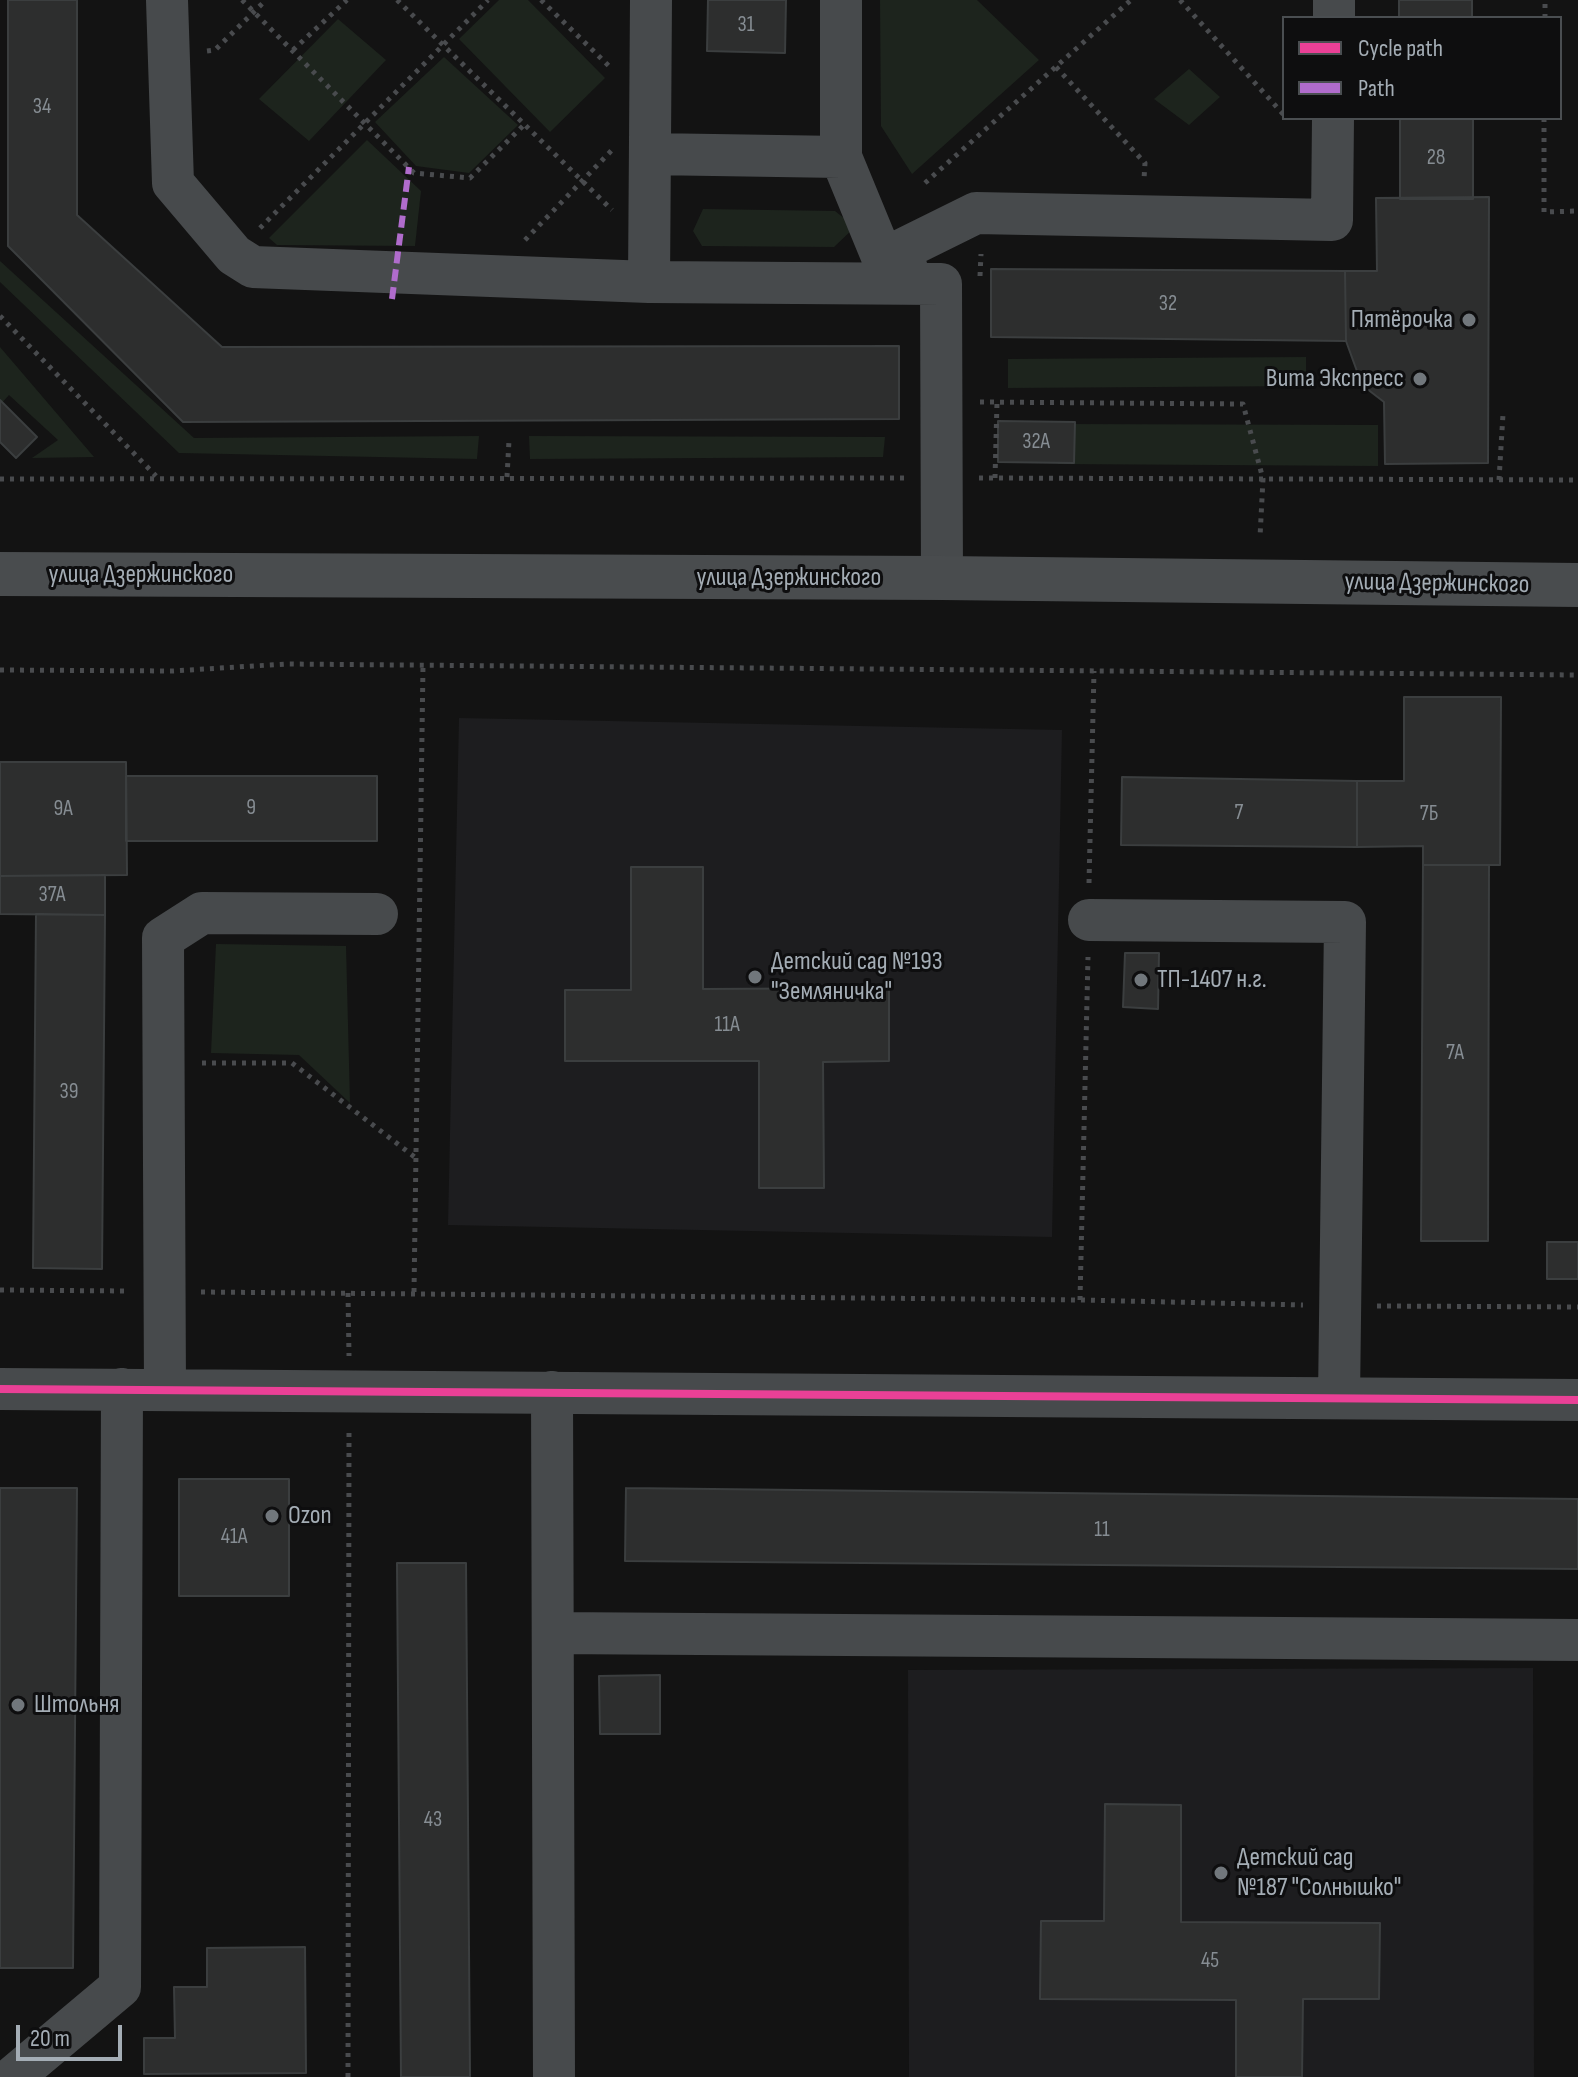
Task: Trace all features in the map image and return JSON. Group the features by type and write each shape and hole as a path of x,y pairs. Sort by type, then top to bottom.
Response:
{"main road":[{"name":"улица Дзержинского","path":"0,574 942,578 1578,585"}],"street":[{"path":"167,0 173,183 234,255 253,267 526,277 649,265 941,284"},
{"path":"649,265 634,149 651,0"},
{"path":"841,0 841,157 883,259 941,284"},
{"path":"883,259 976,213 1332,220 1333,120"},
{"path":"634,149 841,157"},
{"path":"941,284 942,578"},
{"path":"165,1390 163,938 202,913 377,914"},
{"path":"1089,920 1345,922 1339,1398"},
{"path":"0,1389 1578,1400"},
{"path":"13,2077 120,1987 122,1389"},
{"path":"552,1392 554,2077"},
{"path":"553,1633 1578,1640"}],"path":[{"path":"242,0 414,173 470,178 525,124"},
{"path":"169,54 215,50 266,0"},
{"path":"293,50 347,0"},
{"path":"397,0 582,181 649,265"},
{"path":"234,255 488,0"},
{"path":"541,0 619,76"},
{"path":"925,183 1131,0"},
{"path":"1180,0 1282,113"},
{"path":"1056,67 1145,163 1142,216"},
{"path":"1544,120 1544,212 1578,211"},
{"path":"526,277 525,238 582,181 634,149"},
{"path":"0,316 157,477"},
{"path":"977,387 977,402 1243,404 1263,479 1260,537"},
{"path":"995,478 997,402"},
{"path":"1499,480 1503,414"},
{"path":"507,477 509,440"},
{"path":"0,479 1578,480"},
{"path":"0,670 173,671 286,664 1578,675"},
{"path":"414,1292 423,665"},
{"path":"1080,1300 1094,671"},
{"path":"200,1063 292,1063 416,1159"},
{"path":"0,1290 414,1292 1578,1307"},
{"path":"348,1293 348,2077"}],"shaded area":[{"path":"499,0 528,0 605,78 550,132 459,39"},
{"path":"880,0 977,0 1039,60 912,174 881,126"},
{"path":"338,19 386,60 309,141 259,99"},
{"path":"444,57 518,125 469,173 416,166 375,122"},
{"path":"1189,69 1220,97 1189,125 1154,99"},
{"path":"367,140 421,191 415,246 277,245 269,238"},
{"path":"703,209 835,211 855,227 834,247 702,246 693,231"},
{"path":"0,261 194,438 479,436 477,459 179,453 0,282"},
{"path":"0,347 94,457 32,458 58,440 9,395 0,405"},
{"path":"1306,357 1306,386 1008,388 1008,359"},
{"path":"1058,424 1378,425 1378,466 1058,464"},
{"path":"529,436 885,437 883,457 530,459"},
{"name":"Детский сад №193 \"Земляничка\"","path":"459,718 1062,730 1052,1237 448,1225"},
{"path":"216,944 346,946 350,1103 299,1055 211,1053"},
{"name":"Детский сад №187 \"Солнышко\"","path":"1533,1668 1534,2077 909,2077 908,1670"}],"building":[{"path":"8,0 77,0 77,215 222,347 899,346 899,419 183,422 8,246"},
{"path":"708,0 786,0 785,53 707,51"},
{"path":"1399,0 1472,0 1472,16 1399,16"},
{"path":"1400,120 1473,120 1473,199 1400,199"},
{"path":"1489,197 1488,463 1385,464 1384,402 1362,385 1346,341 1345,271 1377,271 1376,198"},
{"path":"991,269 1345,271 1346,341 991,337"},
{"path":"0,400 37,437 16,458 0,442"},
{"path":"998,421 1075,422 1074,463 998,462"},
{"path":"1404,697 1501,697 1500,865 1423,865 1423,846 1357,847 1357,781 1404,781"},
{"path":"0,762 126,762 127,875 0,876"},
{"path":"126,776 377,776 377,841 126,841"},
{"path":"1122,777 1357,781 1357,847 1121,845"},
{"path":"1423,865 1489,865 1488,1241 1421,1241"},
{"path":"631,867 703,867 703,989 889,988 889,1061 823,1062 824,1188 759,1188 759,1061 565,1061 565,990 631,990"},
{"path":"105,875 105,915 0,914 0,876"},
{"path":"36,914 105,915 102,1269 33,1268"},
{"name":"ТП-1407 н.г.","path":"1125,953 1159,953 1158,1009 1123,1007"},
{"path":"1547,1242 1578,1242 1578,1279 1547,1279"},
{"path":"179,1479 289,1479 289,1596 179,1596"},
{"path":"0,1488 77,1488 73,1968 0,1968"},
{"path":"626,1488 1578,1499 1578,1569 625,1561"},
{"path":"397,1563 466,1563 470,2077 401,2077"},
{"path":"660,1675 660,1734 600,1734 599,1676"},
{"path":"1105,1804 1181,1805 1181,1922 1380,1923 1379,1999 1303,1999 1302,2077 1236,2077 1236,2000 1040,1999 1041,1921 1104,1921"},
{"path":"305,1947 306,2073 144,2074 144,2038 175,2038 174,1987 207,1987 207,1948"}],"marked path":[{"path":"392,299 409,167"}],"cycle path":[{"path":"0,1389 1578,1400"}],"place":[{"name":"Пятёрочка","path":"1469,320"},
{"name":"Вита Экспресс","path":"1420,379"},
{"name":"Детский сад №193 \"Земляничка\"","path":"755,977"},
{"name":"ТП-1407 н.г.","path":"1141,980"},
{"name":"Ozon","path":"272,1516"},
{"name":"Штольня","path":"18,1705"},
{"name":"Детский сад №187 \"Солнышко\"","path":"1221,1873"}]}
